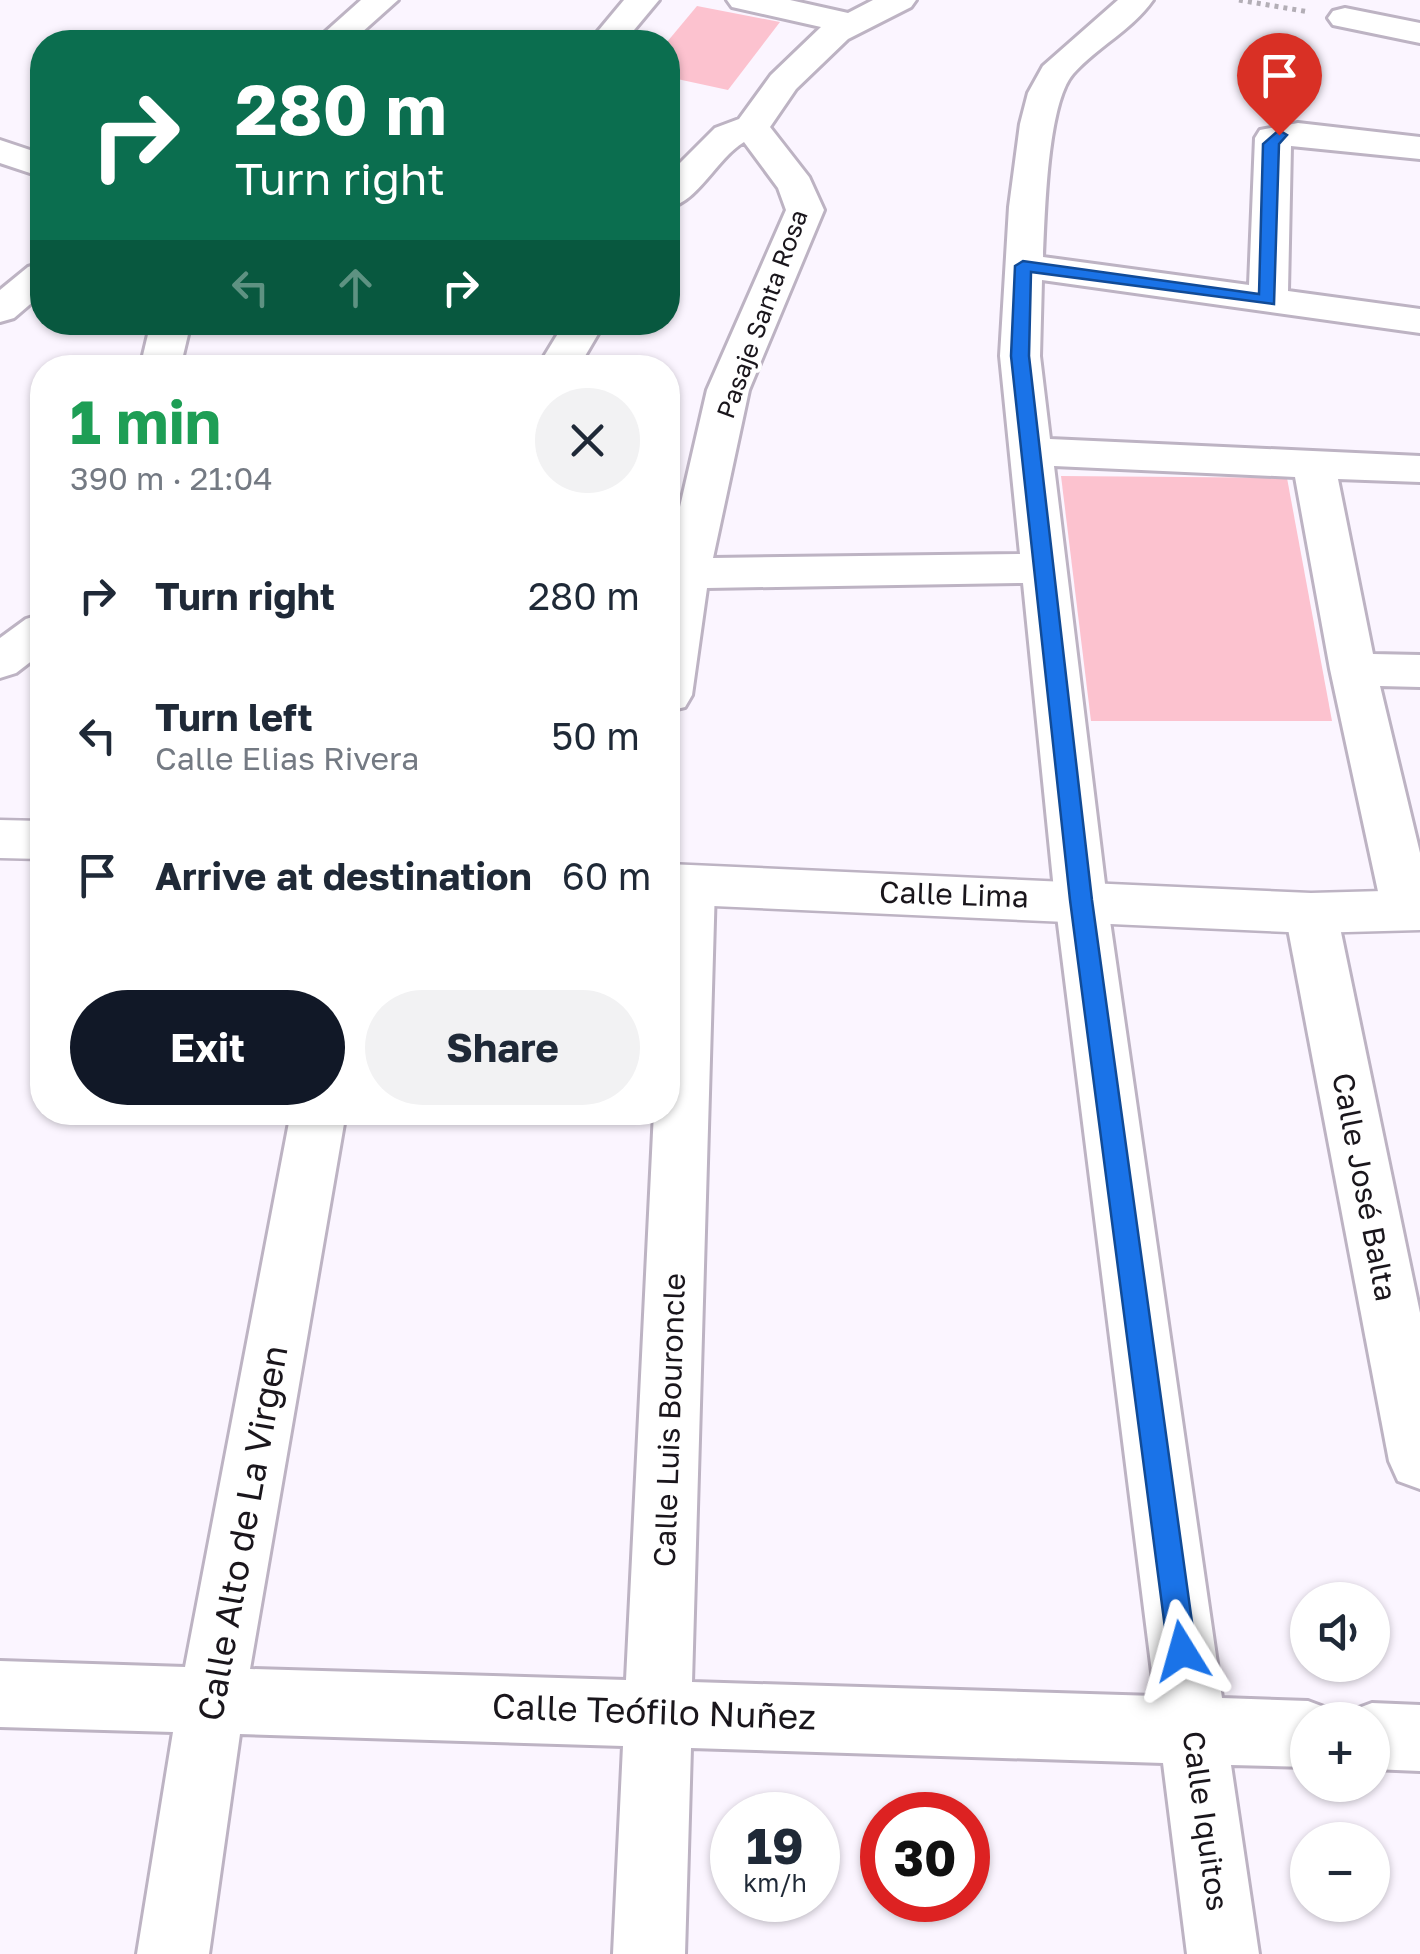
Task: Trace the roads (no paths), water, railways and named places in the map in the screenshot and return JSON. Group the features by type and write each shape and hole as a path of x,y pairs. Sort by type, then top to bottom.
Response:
{"street":[{"path":"345,30 381,0"},
{"path":"616,30 642,0"},
{"path":"744,0 852,24"},
{"path":"680,184 728,136 752,127 783,82 836,32 899,0"},
{"name":"Calle Iquitos","path":"1136,0 1053,75 1038,111 1023,266 1020,356 1081,900 1223,1954"},
{"path":"1345,18 1420,32"},
{"name":"Pasaje Santa Rosa","path":"680,564 728,390 805,210 802,191 769,156 752,127"},
{"path":"1268,301 1273,138 1298,134 1420,148"},
{"path":"0,151 30,162"},
{"path":"1023,266 1420,321"},
{"path":"0,310 30,285"},
{"path":"1033,452 1420,468"},
{"path":"1314,463 1354,669 1414,910"},
{"path":"680,575 1044,568"},
{"path":"0,662 30,639"},
{"path":"1354,669 1420,671"},
{"path":"0,839 30,840"},
{"name":"Calle Lima","path":"680,884 1310,913 1414,910"},
{"name":"Calle José Balta","path":"1310,913 1402,1283 1420,1461"},
{"name":"Calle Alto de La Virgen","path":"172,1954 212,1699 316,1125"},
{"name":"Calle Luis Bouroncle","path":"649,1954 673,1125"},
{"name":"Calle Teófilo Nuñez","path":"0,1694 1290,1733"},
{"path":"1390,1737 1420,1738"}]}
